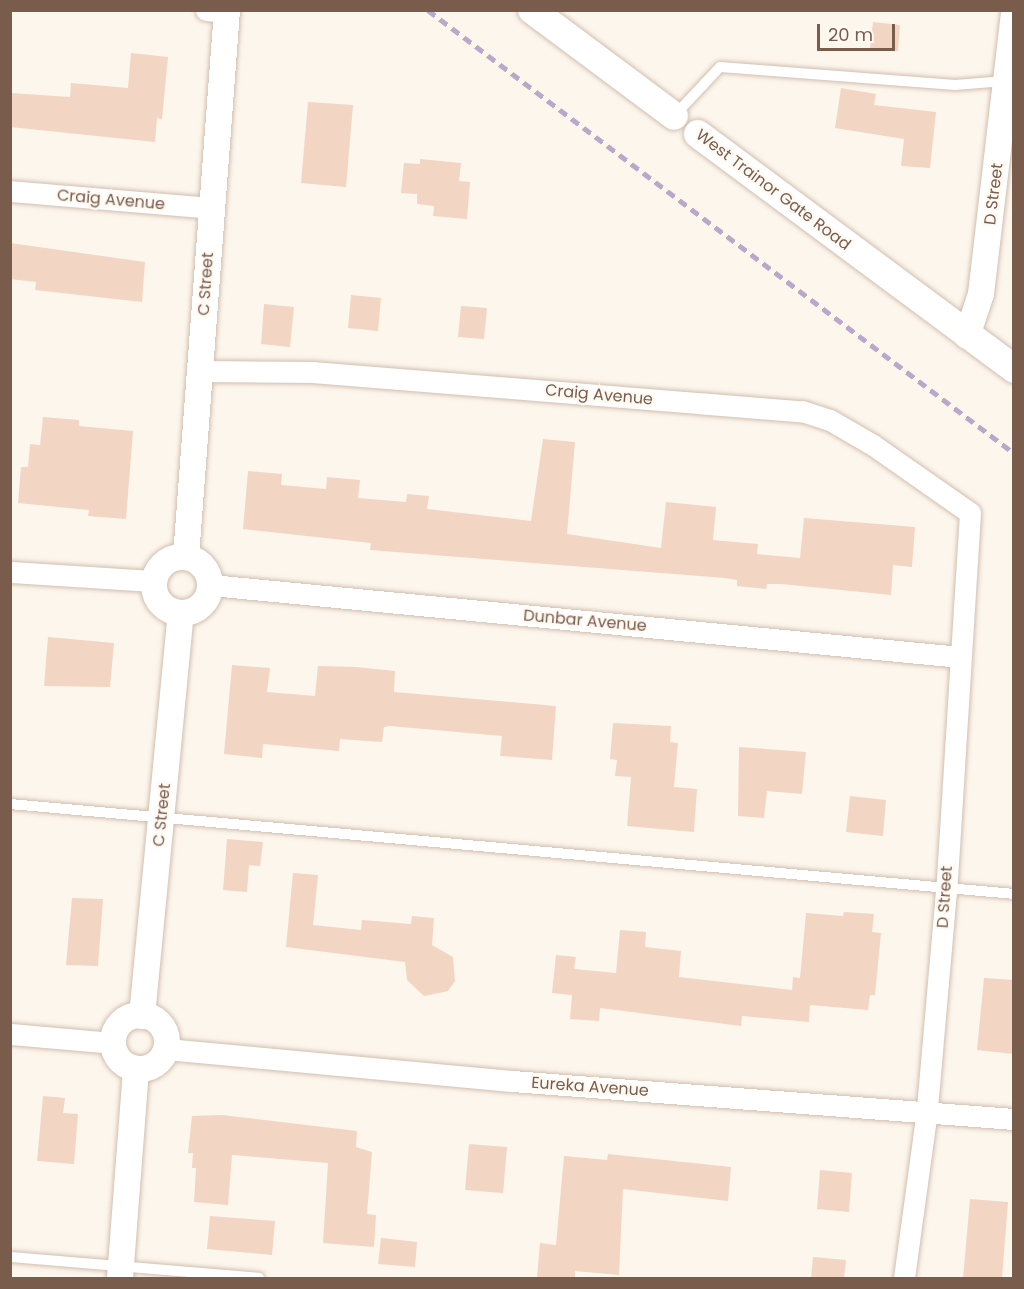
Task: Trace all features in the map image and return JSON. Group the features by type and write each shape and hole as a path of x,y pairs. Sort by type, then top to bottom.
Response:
{"main road":[{"name":"West Trainor Gate Road","path":"532,10 674,116"},
{"name":"West Trainor Gate Road","path":"698,134 1014,369"}],"street":[{"name":"C Street","path":"186,557 212,208 220,11"},
{"name":"D Street","path":"967,336 981,294 1011,81 1014,15"},
{"name":"West Trainor Gate Road","path":"674,116 698,134"},
{"name":"Craig Avenue","path":"10,191 212,208"},
{"name":"Craig Avenue","path":"200,371 312,372 802,411 830,420 873,445 970,513"},
{"name":"D Street","path":"904,1278 927,1110 946,891 970,513"},
{"path":"186,557 203,566 211,585 205,602 181,614 160,603 154,581 169,560 186,557"},
{"path":"10,572 154,581"},
{"name":"Dunbar Avenue","path":"211,585 960,657"},
{"name":"C Street","path":"142,1016 181,614"},
{"path":"142,1016 159,1023 166,1049 152,1067 136,1069 123,1063 113,1043 119,1026 142,1016"},
{"path":"10,1034 113,1043"},
{"name":"Eureka Avenue","path":"166,1049 512,1081 927,1110 1014,1119"},
{"path":"120,1272 136,1069"}],"lane":[{"path":"674,116 720,67 955,85 1011,81"},
{"path":"10,804 946,891 1014,894"},
{"path":"10,1257 120,1272 259,1278"}],"building":[{"path":"873,22 900,25 898,51 870,49"},
{"path":"131,53 168,57 162,119 157,118 155,142 10,127 10,93 70,97 71,83 128,88"},
{"path":"841,88 876,94 874,105 936,112 930,168 901,166 904,139 835,128"},
{"path":"308,102 353,105 346,187 301,183"},
{"path":"420,159 461,163 459,181 470,182 467,219 433,216 434,206 417,204 417,194 401,193 404,163 420,164"},
{"path":"10,243 145,262 142,302 35,290 36,282 10,279"},
{"path":"351,295 381,298 378,331 348,328"},
{"path":"264,304 294,307 290,347 261,344"},
{"path":"461,306 487,308 484,339 458,337"},
{"path":"43,417 79,420 79,426 133,431 126,519 88,516 89,510 18,503 21,467 28,467 30,444 40,445"},
{"path":"543,439 575,442 567,534 661,548 666,502 716,507 713,540 758,544 757,554 800,558 804,518 915,527 912,567 893,565 891,595 781,584 767,584 766,589 737,586 737,580 725,578 370,550 371,543 243,529 248,471 282,474 281,485 326,489 327,477 360,480 358,498 406,502 407,494 429,496 427,509 531,521"},
{"path":"48,637 114,643 110,687 44,686"},
{"path":"232,665 270,668 267,692 315,696 318,666 356,667 395,671 394,692 556,706 552,760 500,756 502,736 390,726 384,727 382,742 340,739 339,751 263,744 262,758 224,754"},
{"path":"613,723 671,726 670,742 678,743 674,787 697,789 694,832 627,826 631,777 615,776 617,760 610,759"},
{"path":"739,747 806,752 802,794 767,791 764,818 738,816"},
{"path":"850,796 886,800 883,836 846,832"},
{"path":"227,839 263,842 260,866 249,865 247,892 223,890"},
{"path":"293,873 318,875 313,925 361,930 362,920 411,924 412,916 434,918 432,945 453,957 455,981 448,991 424,996 407,980 405,962 286,947"},
{"path":"72,898 103,899 98,966 66,965"},
{"path":"844,912 874,914 872,932 881,933 875,995 870,995 868,1010 810,1005 809,1022 742,1016 741,1026 600,1008 599,1021 570,1019 572,995 552,993 556,955 576,957 574,969 616,973 620,930 646,932 645,947 681,951 679,977 792,990 793,977 800,978 806,913 843,916"},
{"path":"984,978 1014,980 1014,1054 977,1050"},
{"path":"43,1096 65,1098 63,1113 78,1114 74,1164 37,1161"},
{"path":"222,1115 357,1131 356,1147 372,1152 367,1214 376,1215 374,1247 323,1243 328,1163 232,1155 228,1205 194,1202 196,1168 192,1168 193,1153 188,1153 192,1116"},
{"path":"469,1144 507,1147 503,1193 465,1190"},
{"path":"608,1154 731,1167 728,1201 623,1189 619,1275 575,1271 575,1278 537,1277 540,1243 556,1245 564,1156 607,1160"},
{"path":"820,1170 852,1173 849,1212 817,1209"},
{"path":"970,1199 1008,1202 1002,1278 963,1278"},
{"path":"210,1216 275,1221 272,1255 207,1249"},
{"path":"381,1238 417,1242 415,1267 378,1264"},
{"path":"813,1257 846,1260 844,1278 811,1278"}],"railway":[{"path":"428,10 1014,453"}]}
